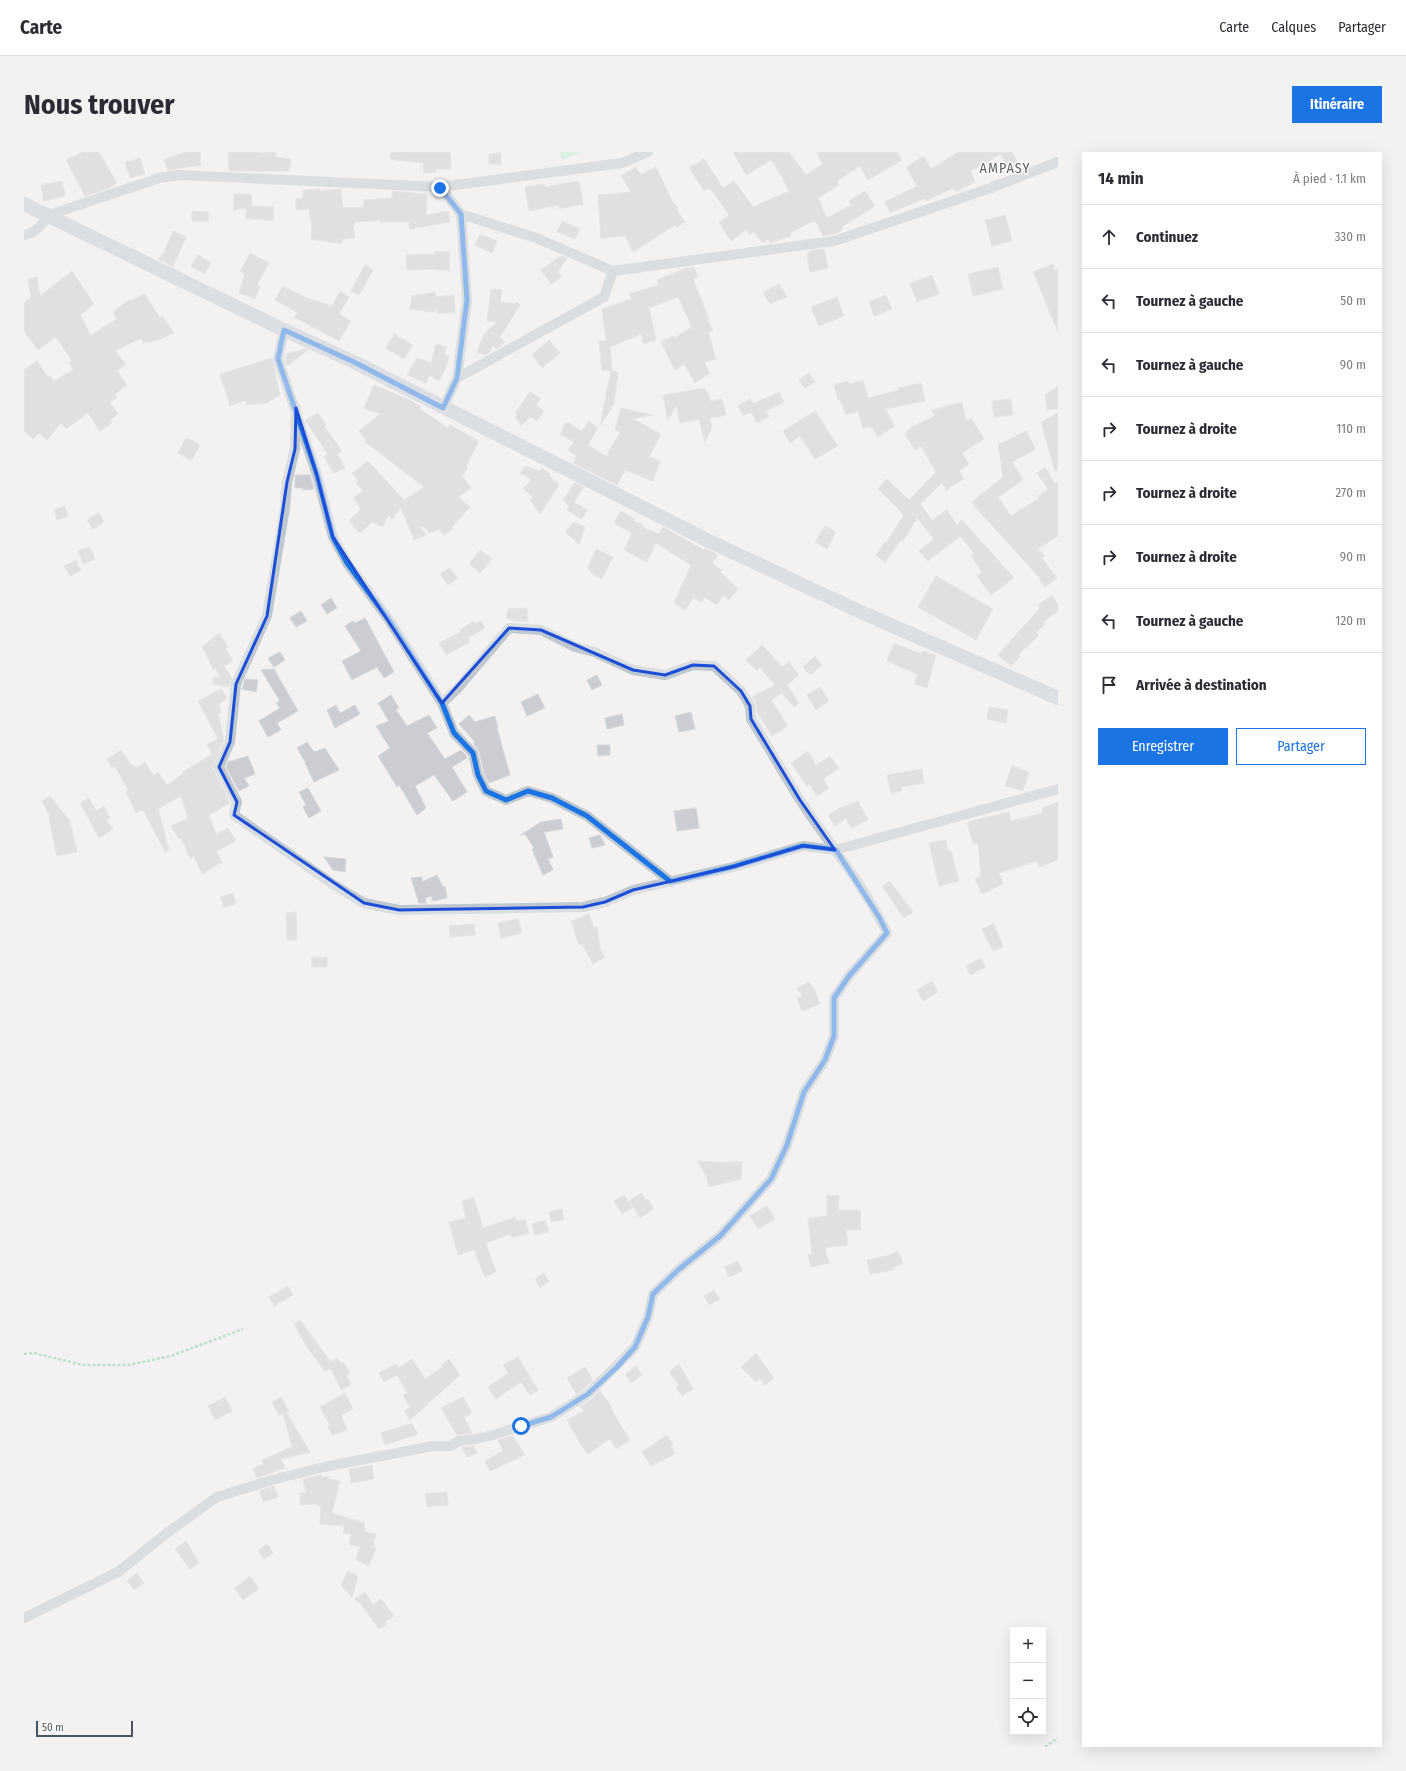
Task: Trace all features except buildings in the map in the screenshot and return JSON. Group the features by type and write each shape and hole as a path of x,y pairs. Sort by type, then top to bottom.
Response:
{"street":[{"path":"24,235 28,235 39,228 49,215 159,178 180,175 440,188 622,163 648,152"},
{"path":"440,188 461,214 536,238 613,271 834,241 988,189 1058,162"},
{"path":"24,204 284,330 354,362 728,550 863,613 1058,698"},
{"path":"443,408 457,378 467,300 461,214"},
{"path":"457,378 604,297 613,271"},
{"path":"284,330 278,359 296,408 317,474 333,537 347,563 389,620 442,703 454,733 473,753 478,775 486,791 506,800 528,791 552,798 587,816 671,882"},
{"path":"296,408 295,449 287,482 285,508 267,616 236,684 230,742 219,767 237,802 234,815 334,885 364,903 399,910 582,907 605,902 633,890 733,867 803,846 836,850 1058,788"},
{"path":"24,1618 118,1572 167,1533 217,1497 272,1480 324,1467 433,1446 450,1446 459,1441 493,1435 551,1417 588,1394 635,1347 648,1317 653,1294 678,1270 720,1236 771,1179 787,1145 804,1092 825,1060 834,1036 834,998 849,976 887,933 879,917 836,850 800,800 751,719 750,706 742,692 714,666 694,665 665,675 633,670 594,652 575,647 541,630 509,628 458,688 442,703"}],"path":[{"path":"24,1354 34,1353 83,1365 128,1365 171,1356 242,1329"},
{"path":"1045,1747 1058,1738"}],"highlighted area":[{"path":"296,408 317,475 333,537 442,703 509,628 541,630 633,670 665,675 693,665 714,666 741,691 750,706 751,719 800,800 835,850 803,846 733,867 633,890 605,902 583,907 399,910 364,903 234,815 237,802 219,767 230,742 236,684 267,616 287,482 295,449"}],"green space":[{"path":"560,152 582,152 562,160"}],"district":[{"name":"AMPASY","path":"1005,168"}],"route":[{"path":"440,188 461,214 467,300 457,378 443,408 354,362 284,330 278,359 296,408 317,474 333,537 347,563 389,620 442,703 454,733 473,753 478,775 486,791 506,800 528,791 552,798 587,816 662,873 671,882 733,867 803,846 836,850 879,917 887,933 849,976 834,998 834,1036 825,1060 804,1092 787,1145 771,1179 720,1236 678,1270 653,1294 648,1317 635,1347 617,1367 588,1394 551,1417 521,1426"}]}
